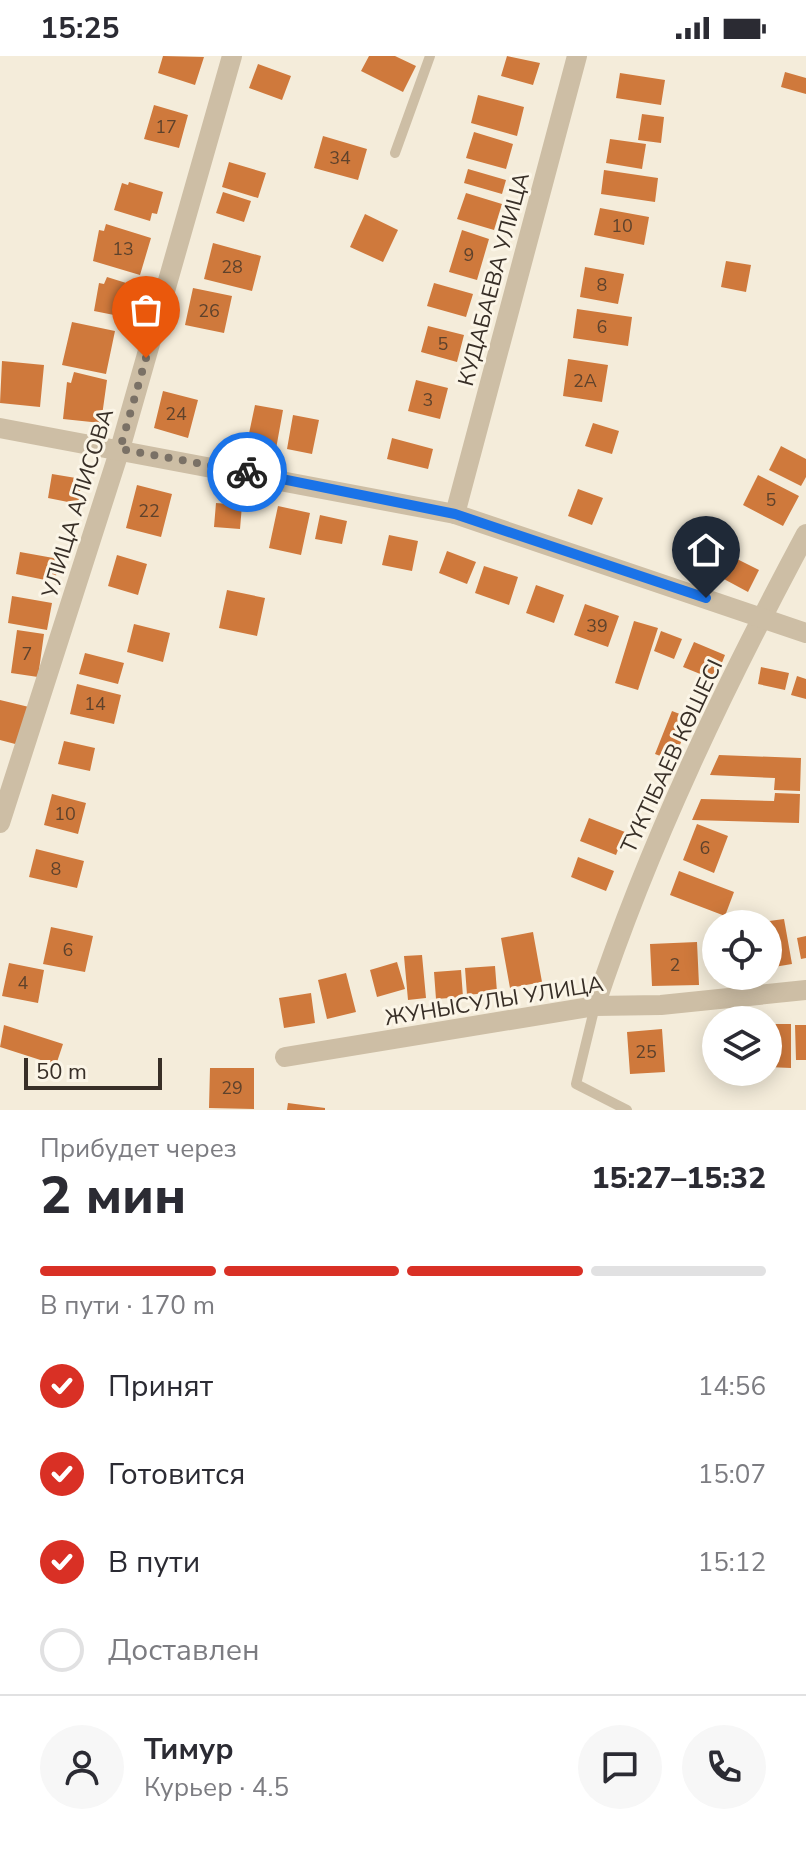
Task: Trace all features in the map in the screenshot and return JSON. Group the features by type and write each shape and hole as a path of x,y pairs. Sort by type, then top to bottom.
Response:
{"street":[{"name":"УЛИЦА АЛИСОВА","path":"0,823 120,449 232,56"},
{"name":"КУДАБАЕВА УЛИЦА","path":"455,514 577,56"},
{"path":"0,428 455,514 806,633"},
{"name":"ТҮКТІБАЕВ КӨШЕСІ","path":"595,1006 627,910 762,617 806,534"},
{"name":"ЖУНЫСУЛЫ УЛИЦА","path":"285,1057 595,1006 661,1005 806,990"}],"lane":[{"path":"395,153 430,56"},
{"path":"595,1006 576,1084 627,1110"}],"building":[{"path":"163,56 204,57 195,85 158,73"},
{"path":"369,56 395,56 416,66 403,92 361,71"},
{"path":"507,56 540,63 533,85 501,76"},
{"path":"258,64 291,76 282,100 249,88"},
{"path":"785,72 806,78 806,94 781,87"},
{"path":"620,73 665,80 661,105 616,98"},
{"path":"478,95 524,107 517,136 471,123"},
{"path":"154,105 188,115 179,148 144,139"},
{"path":"642,114 664,117 661,143 638,140"},
{"path":"474,132 513,144 506,169 466,158"},
{"path":"323,136 367,149 358,180 314,168"},
{"path":"610,139 646,144 642,169 606,163"},
{"path":"229,162 266,173 258,198 222,187"},
{"path":"468,169 506,180 502,194 464,183"},
{"path":"604,170 658,178 655,202 601,194"},
{"path":"129,182 163,192 157,214 152,213 150,221 114,210 122,183 128,185"},
{"path":"223,192 251,201 244,222 216,213"},
{"path":"466,193 502,204 494,230 457,219"},
{"path":"600,208 649,217 644,245 594,235"},
{"path":"365,214 398,230 383,262 350,247"},
{"path":"106,224 151,238 140,275 93,261 99,230 104,231"},
{"path":"462,230 489,239 477,280 449,272"},
{"path":"213,243 261,256 252,291 204,279"},
{"path":"726,261 751,265 746,292 721,287"},
{"path":"585,267 624,274 618,304 580,297"},
{"path":"107,277 139,287 129,318 94,311 99,283 104,284"},
{"path":"434,283 473,294 466,317 427,306"},
{"path":"193,288 232,296 224,333 185,325"},
{"path":"577,309 632,317 628,346 573,338"},
{"path":"72,322 115,331 106,374 62,365"},
{"path":"428,326 464,335 457,362 421,352"},
{"path":"568,359 608,365 602,402 563,396"},
{"path":"2,361 44,365 40,407 0,403"},
{"path":"74,372 107,380 101,423 63,419 67,382 71,383"},
{"path":"416,380 448,388 440,419 408,411"},
{"path":"163,391 198,400 188,438 154,428"},
{"path":"255,405 283,410 276,449 247,443"},
{"path":"293,415 319,420 312,454 287,449"},
{"path":"593,423 619,431 612,454 585,446"},
{"path":"392,438 433,449 428,469 387,459"},
{"path":"781,446 806,459 806,477 801,486 769,470"},
{"path":"52,474 82,479 78,504 48,498"},
{"path":"758,475 799,496 783,526 743,505"},
{"path":"137,485 172,494 161,537 126,528"},
{"path":"578,489 603,498 592,525 568,516"},
{"path":"216,503 242,505 240,529 214,527"},
{"path":"278,506 310,513 301,555 269,548"},
{"path":"320,515 347,521 342,544 315,539"},
{"path":"389,535 418,541 412,571 382,565"},
{"path":"447,551 476,562 467,584 439,573"},
{"path":"20,552 59,559 55,582 16,574"},
{"path":"117,555 147,564 138,595 108,586"},
{"path":"733,557 759,570 748,592 722,578"},
{"path":"484,566 518,577 509,605 475,593"},
{"path":"536,585 564,595 554,623 526,613"},
{"path":"227,590 265,598 257,636 219,628"},
{"path":"12,596 52,603 47,630 8,623"},
{"path":"585,604 619,616 608,647 574,635"},
{"path":"634,621 658,628 638,690 615,683"},
{"path":"134,624 170,633 163,662 127,652"},
{"path":"17,630 44,634 38,677 11,673"},
{"path":"661,631 682,639 674,659 654,651"},
{"path":"694,642 725,655 715,680 683,667"},
{"path":"85,653 124,663 118,684 79,674"},
{"path":"761,667 789,673 785,690 758,684"},
{"path":"797,676 806,679 806,699 791,695"},
{"path":"77,684 121,695 114,724 70,714"},
{"path":"0,700 29,707 19,745 0,740"},
{"path":"672,711 690,718 674,761 655,754"},
{"path":"64,741 95,748 90,771 58,764"},
{"path":"719,755 801,758 800,791 774,790 775,778 710,775"},
{"path":"775,793 800,794 799,823 692,820 701,799 774,801"},
{"path":"52,794 86,803 78,834 44,825"},
{"path":"589,818 625,832 616,855 580,841"},
{"path":"697,824 728,836 714,873 683,860"},
{"path":"36,849 84,861 77,888 29,877"},
{"path":"578,857 614,871 606,891 571,877"},
{"path":"679,871 734,892 727,910 709,910 670,895"},
{"path":"782,919 792,964 782,966"},
{"path":"51,927 93,936 85,972 43,964"},
{"path":"533,932 542,982 510,988 501,938"},
{"path":"806,936 806,958 801,959 797,938"},
{"path":"697,942 699,985 652,986 650,944"},
{"path":"422,955 426,998 408,1000 404,956"},
{"path":"397,962 405,989 377,997 370,970"},
{"path":"9,963 44,970 38,1003 2,996"},
{"path":"495,966 497,992 467,995 465,968"},
{"path":"461,970 463,997 436,999 434,972"},
{"path":"346,973 356,1012 327,1019 318,980"},
{"path":"311,993 315,1023 284,1028 279,998"},
{"path":"782,1024 791,1024 791,1068 782,1068"},
{"path":"4,1025 63,1044 56,1065 0,1047"},
{"path":"795,1025 806,1025 806,1060 796,1060"},
{"path":"662,1029 665,1072 630,1074 627,1032"},
{"path":"210,1068 254,1068 254,1109 209,1108"},
{"path":"288,1103 325,1108 325,1110 287,1110"}],"way so far":[{"path":"146,358 120,449 247,472"}],"route":[{"path":"247,472 455,514 706,598"}]}
